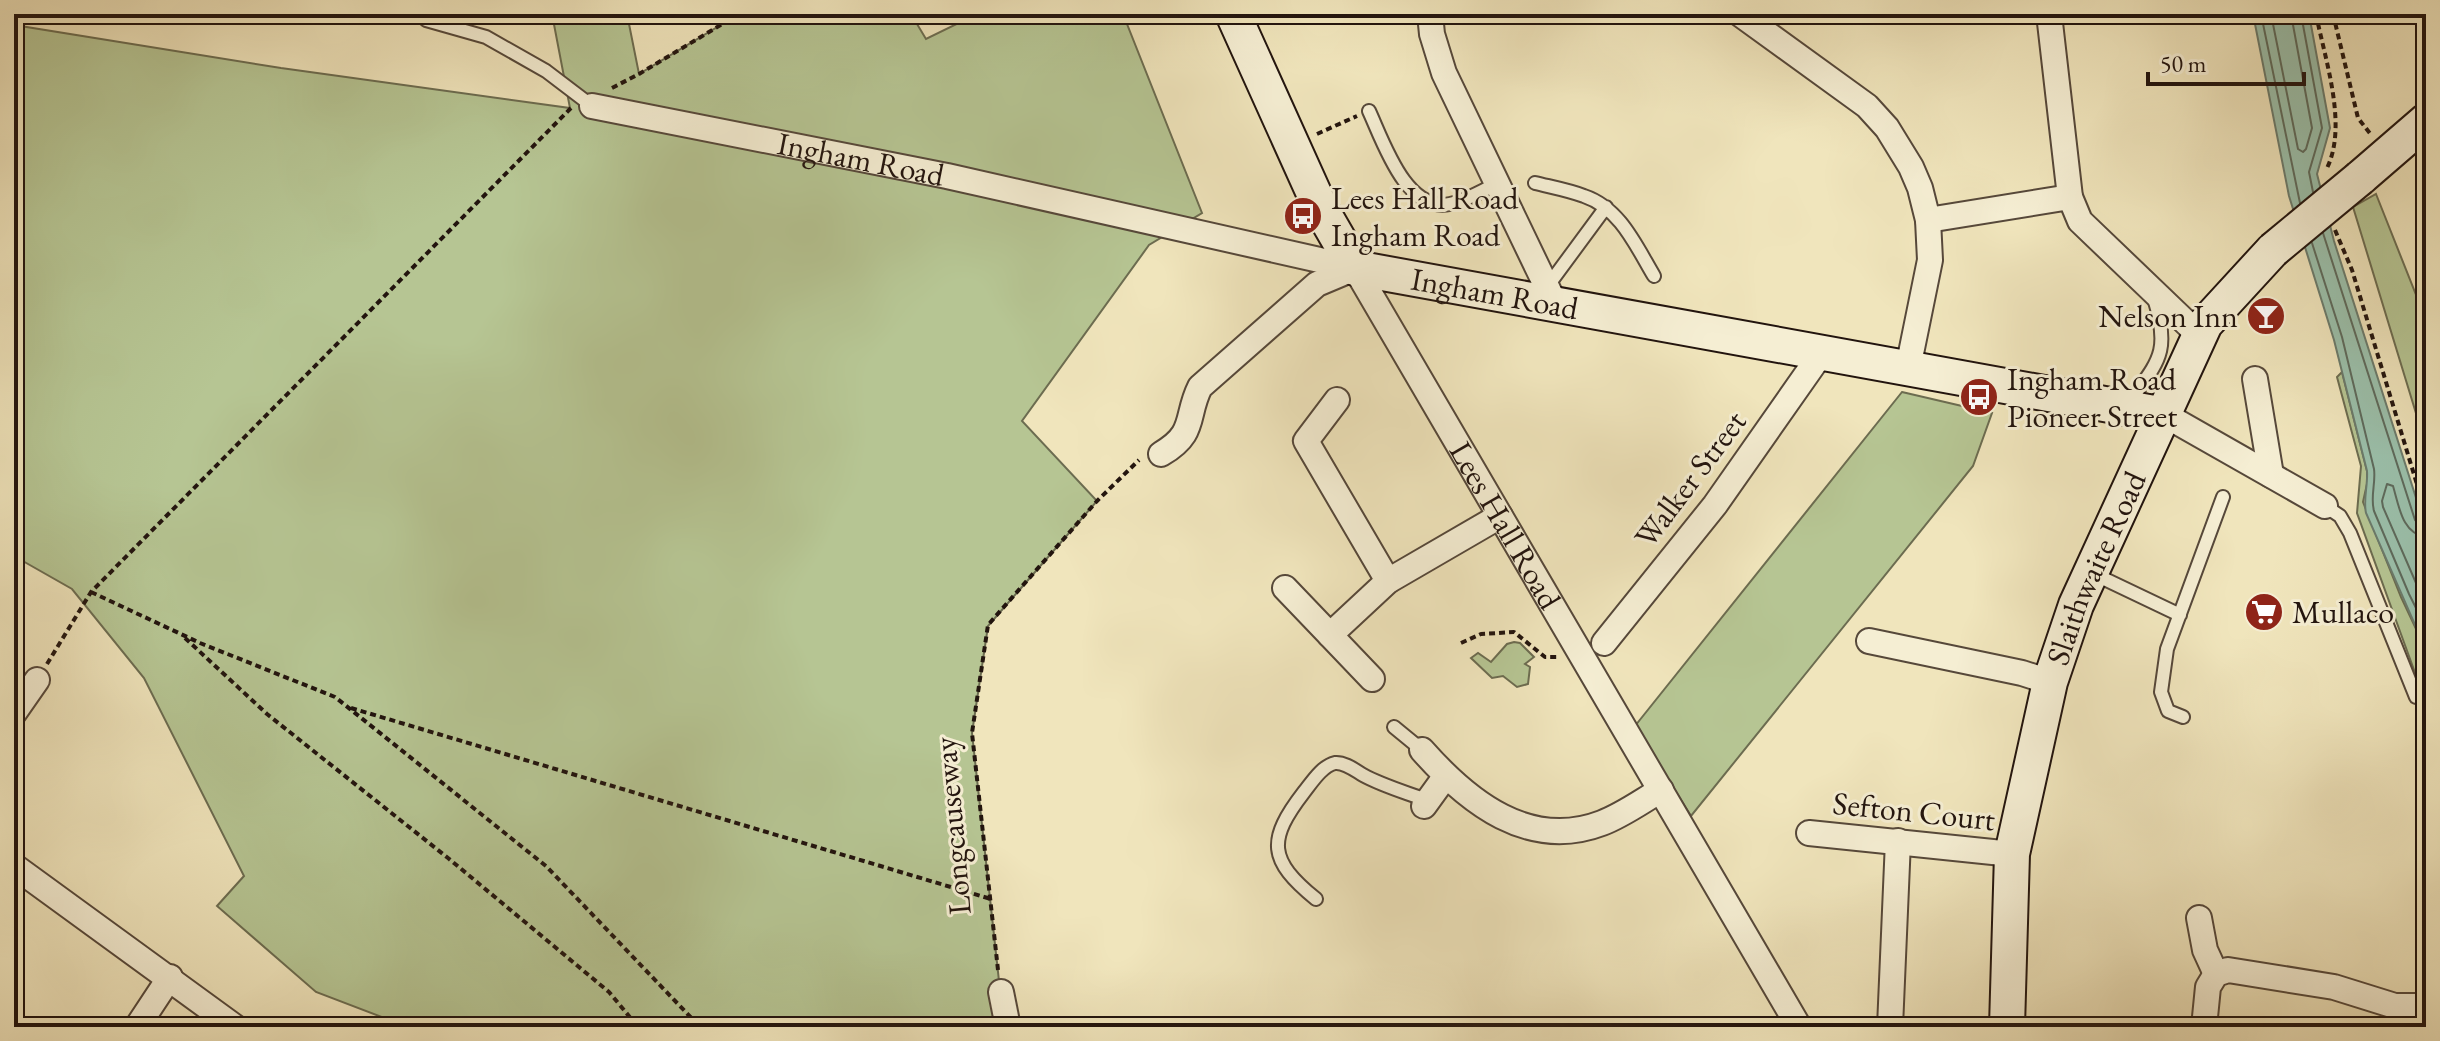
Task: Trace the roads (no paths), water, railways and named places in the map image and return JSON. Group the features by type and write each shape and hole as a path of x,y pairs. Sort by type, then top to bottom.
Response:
{"street":[{"name":"Lees Hall Road","path":"1233,14 1321,209 1799,1027"},
{"path":"1430,14 1432,34 1444,73 1551,296"},
{"path":"2049,14 2070,197 2080,221 2200,336"},
{"path":"1744,15 1867,106 1887,128 1911,167 1928,220 1930,260 1908,368"},
{"name":"Ingham Road","path":"588,104 947,176 1355,268 1551,296 1908,368 2165,415"},
{"name":"Slaithwaite Road","path":"2007,1027 2012,854 2050,682 2076,605 2205,324 2273,250 2426,121"},
{"path":"1928,220 2070,197"},
{"path":"1161,454 1173,447 1186,432 1200,387 1317,284 1355,268"},
{"name":"Walker Street","path":"1604,643 1715,505 1823,351"},
{"path":"2255,379 2271,475"},
{"path":"1337,400 1306,441 1388,581"},
{"path":"2165,415 2325,506"},
{"path":"1330,635 1388,581 1500,516"},
{"path":"1285,588 1372,679"},
{"path":"1869,641 2022,673 2050,682"},
{"path":"14,713 37,680"},
{"path":"1422,750 1445,777 1491,813 1519,826 1552,831 1585,828 1601,823 1661,790"},
{"path":"1425,803 1445,777"},
{"name":"Sefton Court","path":"1809,833 2012,854"},
{"path":"1890,1027 1898,841"},
{"path":"14,867 235,1027"},
{"path":"2199,918 2205,950 2216,974"},
{"path":"2199,1026 2208,987 2216,974 2228,970 2334,987 2395,1006 2422,1006"},
{"path":"137,1027 170,977"},
{"path":"1001,992 1008,1027"}],"lane":[{"path":"421,14 426,20 486,37 546,71 588,104"},
{"path":"1369,111 1396,169 1410,191 1433,203 1448,205 1496,184"},
{"path":"1535,183 1587,196 1606,207 1623,223 1654,276"},
{"path":"1551,296 1606,207"},
{"path":"2125,408 2159,361 2160,316 2152,291"},
{"path":"2183,717 2168,711 2161,692 2167,649 2223,497"},
{"path":"2325,506 2340,516 2350,533 2416,697"},
{"path":"2091,573 2180,615"},
{"path":"1394,727 1422,750"},
{"path":"1316,899 1292,879 1277,844 1280,827 1323,770 1335,763 1343,764 1425,803"}],"water":[{"path":"2253,14 2309,14 2330,128 2317,174 2334,241 2426,529 2426,650 2366,513 2367,471 2334,340 2289,196"}],"place":[{"name":"Lees Hall Road Ingham Road","path":"1303,216"},
{"name":"Nelson Inn","path":"2266,316"},
{"name":"Ingham Road Pioneer Street","path":"1979,397"},
{"name":"Mullaco","path":"2264,612"}]}
